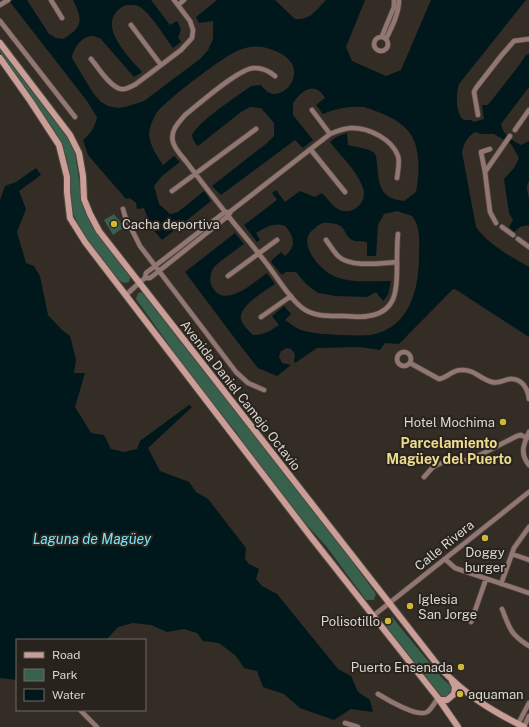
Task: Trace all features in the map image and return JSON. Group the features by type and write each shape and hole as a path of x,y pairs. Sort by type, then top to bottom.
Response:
{"main road":[{"name":"Avenida Daniel Camejo Octavio","path":"0,43 70,135 79,153 83,176 84,199 90,214 100,230 440,668 452,681 492,711 521,726"},
{"path":"0,58 59,145 67,177 70,218 85,242 307,532 439,699 458,727"},
{"path":"439,699 447,700 454,694 455,687 452,681"}],"street":[{"path":"0,5 8,0"},
{"path":"51,0 62,18"},
{"path":"91,59 113,84 121,89 128,88 136,84 181,50 192,38 193,30 190,21 174,0"},
{"path":"178,5 184,0"},
{"path":"394,0 394,7 384,37 397,12 399,0"},
{"path":"0,21 75,118"},
{"path":"131,25 161,65"},
{"path":"478,115 474,92 476,88 514,41 529,39"},
{"path":"275,76 260,68 253,67 242,71 185,115 178,123 174,129 173,142 195,174 228,213 291,296 306,310 321,316 368,317 385,309 391,304 395,296 397,283 398,234"},
{"path":"312,110 330,134"},
{"path":"515,130 529,110"},
{"path":"145,278 146,273 228,213 330,134 343,129 353,128 378,136 387,141 395,149 399,158 397,178"},
{"path":"172,191 256,129"},
{"path":"485,172 510,136"},
{"path":"490,149 481,152 490,212 496,223"},
{"path":"311,150 345,192"},
{"path":"123,209 134,234 146,254 236,372 248,383 264,390"},
{"path":"126,296 140,282 145,278 150,278 159,271 228,213"},
{"path":"504,229 512,235"},
{"path":"518,239 529,247"},
{"path":"228,276 277,240"},
{"path":"326,240 338,256 348,262 365,264 397,262"},
{"path":"262,317 291,296"},
{"path":"410,363 439,379 454,371 463,370 475,372 492,382 498,383 514,380 526,386 529,399"},
{"path":"529,432 522,452 529,465"},
{"path":"424,477 433,467 444,462 468,460 517,436 520,435 526,438"},
{"name":"Calle Rivera","path":"373,616 529,492"},
{"path":"501,584 512,554 519,540 529,527"},
{"path":"512,554 529,560"},
{"path":"445,559 455,568 529,594"},
{"path":"471,622 486,578"},
{"path":"502,609 511,631 516,637 529,646"},
{"path":"378,694 415,712 425,713 439,699"},
{"path":"521,726 529,703"},
{"path":"80,711 96,727"},
{"path":"521,726 529,716"},
{"path":"345,722 358,727"}],"green space":[{"path":"0,48 66,134 75,151 82,202 91,224 131,275 129,282 124,283 118,280 85,237 72,212 67,159 58,138 0,52"},
{"name":"Cacha deportiva","path":"114,214 124,227 113,235 104,220"},
{"path":"143,292 338,542 376,594 374,600 366,600 326,546 305,523 257,463 236,432 194,380 136,299 138,293"},
{"path":"388,617 392,617 442,678 451,686 453,691 450,697 443,698 440,696 389,631 384,624 384,620"}],"water":[{"path":"13,0 27,0 49,34 56,38 63,39 70,35 78,27 80,18 73,0 151,0 170,25 177,21 180,29 178,37 181,42 173,48 153,20 140,7 126,5 115,14 112,23 113,32 117,41 142,72 134,77 100,38 89,36 82,40 76,47 72,58 93,93 101,102 108,106 118,108 144,101 200,59 208,50 213,39 213,21 199,23 196,17 217,0 275,0 295,19 300,19 309,16 316,11 326,0 365,0 346,47 352,61 386,76 401,70 431,0 526,0 459,84 457,98 459,113 464,120 471,120 474,122 484,119 482,105 488,105 526,55 529,54 529,87 501,124 508,137 514,141 521,145 529,141 529,181 527,188 529,199 529,225 520,227 514,232 509,227 513,220 509,213 504,179 514,168 519,158 511,144 494,134 482,134 475,132 466,140 462,152 476,227 493,245 529,267 529,337 455,289 452,290 399,344 385,343 380,350 360,347 317,348 295,363 295,354 291,349 287,348 281,351 279,357 282,363 291,365 277,376 258,368 185,272 235,233 244,244 214,267 210,282 216,292 222,296 230,295 238,293 267,273 275,284 253,299 241,315 242,322 253,335 267,332 279,325 272,316 284,306 291,314 285,320 301,330 340,335 371,335 384,331 395,324 403,316 414,294 417,282 419,240 417,225 412,216 397,211 384,214 378,225 376,256 367,256 367,242 352,240 342,227 335,224 320,224 310,233 307,239 310,252 314,259 325,270 336,277 352,281 391,281 388,295 383,301 376,292 367,297 336,296 318,293 306,284 296,272 286,272 282,275 271,262 281,252 285,256 293,245 292,237 285,226 270,226 256,233 260,240 257,242 244,225 277,200 272,193 276,190 285,202 300,191 315,197 322,193 337,209 340,210 350,211 359,206 362,202 364,193 361,182 330,142 336,137 347,133 348,145 368,150 375,154 380,184 385,193 390,197 404,201 416,192 418,180 418,155 412,137 404,126 398,122 386,115 363,107 347,107 323,114 316,105 325,98 317,90 308,89 304,91 293,103 293,115 313,140 303,148 295,140 221,195 212,186 274,136 274,123 261,108 250,107 241,112 198,146 192,135 196,129 210,116 251,86 261,85 269,93 278,93 283,91 291,84 294,74 294,69 290,61 276,51 266,48 249,47 237,51 207,70 169,100 156,114 151,124 149,134 151,143 163,165 174,156 180,162 162,176 154,186 159,204 170,214 178,212 204,191 211,201 162,240 151,227 144,208 137,209 136,203 130,198 126,199 88,155 83,140 92,130 97,117 87,101 10,2"},
{"name":"Laguna de Magüey","path":"36,168 41,175 19,191 26,209 17,232 26,263 34,266 40,276 48,315 70,336 76,360 74,373 85,373 75,407 91,433 104,435 111,449 124,452 137,449 140,441 189,405 192,407 148,448 160,471 189,482 196,492 208,499 246,548 245,559 249,564 259,569 256,579 262,586 277,594 338,669 351,676 358,692 370,700 373,712 351,709 334,720 300,708 284,694 263,687 257,671 244,668 236,656 219,643 203,641 197,633 184,629 167,632 151,625 133,623 118,627 107,639 16,639 16,680 0,678 0,200 5,186 16,182"}],"place":[{"name":"Cacha deportiva","path":"114,224"},
{"name":"Hotel Mochima","path":"503,422"},
{"name":"Doggy burger","path":"485,538"},
{"name":"Iglesia San Jorge","path":"410,606"},
{"name":"Polisotillo","path":"388,621"},
{"name":"Puerto Ensenada","path":"461,667"},
{"name":"aquaman","path":"460,694"}],"district":[{"name":"Parcelamiento Magüey del Puerto","path":"449,452"}]}
